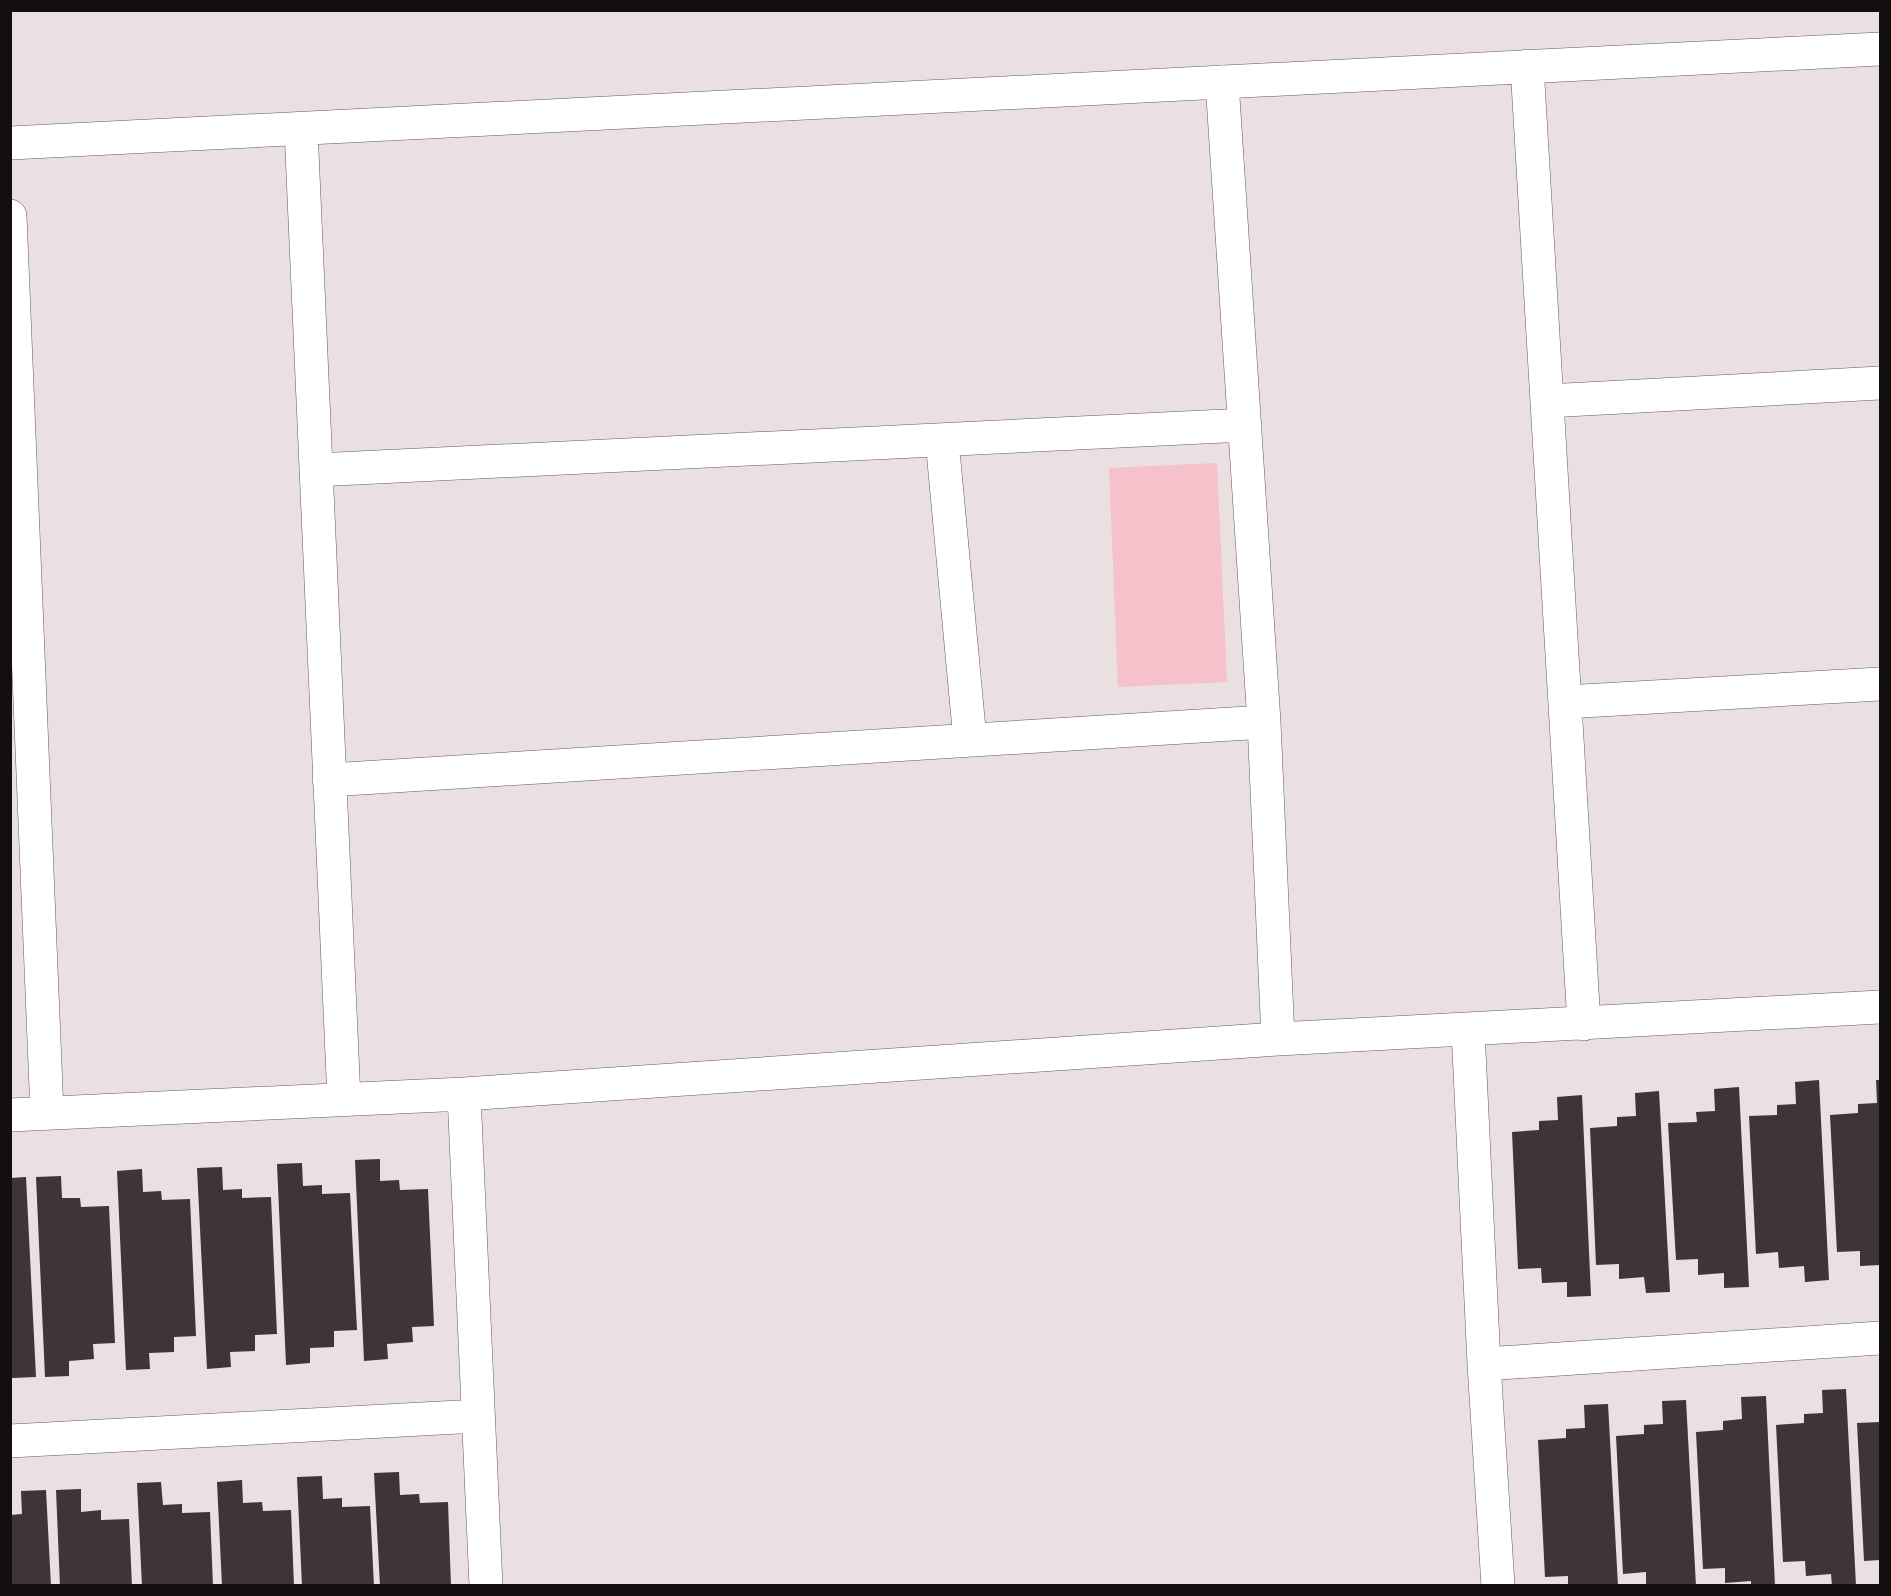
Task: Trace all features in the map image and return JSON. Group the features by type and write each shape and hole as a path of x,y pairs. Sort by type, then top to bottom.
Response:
{"street":[{"path":"10,143 1881,48"},
{"path":"1527,66 1584,1024"},
{"path":"1222,82 1264,722 1278,1039"},
{"path":"301,129 344,1100"},
{"path":"10,216 22,784 47,1113"},
{"path":"1547,401 1881,383"},
{"path":"316,470 1245,425"},
{"path":"942,440 970,740"},
{"path":"1565,702 1881,684"},
{"path":"329,780 1264,722"},
{"path":"10,1114 464,1094 1278,1039 1881,1007"},
{"path":"1468,1029 1484,1364 1498,1586"},
{"path":"464,1094 486,1586"},
{"path":"1484,1364 1881,1338"},
{"path":"10,1441 478,1416"}],"shaded area":[{"path":"1217,463 1227,682 1118,687 1109,468"}],"building":[{"path":"1819,1080 1829,1280 1805,1282 1804,1266 1779,1268 1778,1252 1756,1254 1749,1116 1777,1115 1777,1105 1796,1104 1795,1082"},
{"path":"1876,1080 1880,1080 1880,1265 1860,1266 1860,1251 1837,1252 1830,1115 1858,1113 1858,1104 1877,1103"},
{"path":"1739,1087 1749,1287 1724,1288 1724,1273 1698,1275 1698,1259 1676,1260 1668,1123 1697,1122 1696,1112 1715,1111 1714,1089"},
{"path":"1659,1091 1670,1292 1646,1293 1644,1277 1619,1279 1619,1264 1596,1265 1590,1128 1617,1126 1617,1117 1636,1116 1635,1093"},
{"path":"1582,1095 1591,1296 1567,1297 1567,1282 1542,1283 1541,1268 1518,1269 1512,1132 1539,1130 1539,1121 1558,1120 1557,1097"},
{"path":"380,1159 380,1181 399,1180 400,1190 428,1189 434,1326 412,1327 413,1342 387,1344 388,1359 364,1361 355,1160"},
{"path":"302,1163 303,1186 322,1185 322,1194 350,1193 357,1330 334,1331 334,1347 310,1348 310,1363 286,1365 277,1164"},
{"path":"222,1167 223,1190 242,1189 242,1198 271,1197 277,1334 255,1335 255,1351 230,1352 231,1367 207,1369 197,1168"},
{"path":"142,1169 143,1192 161,1191 162,1200 190,1199 196,1336 174,1337 174,1352 149,1353 150,1369 126,1370 117,1171"},
{"path":"61,1176 62,1198 80,1198 81,1207 109,1206 115,1343 93,1344 94,1359 69,1361 69,1376 45,1377 36,1177"},
{"path":"26,1177 36,1377 12,1378 10,1178"},
{"path":"1846,1389 1856,1586 1832,1586 1831,1574 1806,1576 1805,1561 1783,1562 1776,1425 1804,1423 1804,1414 1823,1413 1822,1390"},
{"path":"1766,1396 1775,1586 1751,1586 1751,1581 1725,1583 1725,1568 1703,1569 1696,1432 1723,1430 1723,1421 1742,1419 1741,1397"},
{"path":"1686,1400 1696,1586 1646,1586 1646,1572 1623,1574 1616,1436 1644,1434 1644,1425 1663,1424 1662,1401"},
{"path":"1608,1404 1618,1586 1568,1586 1568,1576 1545,1577 1538,1440 1566,1438 1566,1429 1585,1428 1584,1405"},
{"path":"1880,1422 1880,1560 1864,1561 1857,1423"},
{"path":"399,1472 400,1495 419,1494 420,1503 448,1502 451,1586 380,1586 374,1473"},
{"path":"322,1476 323,1499 342,1498 342,1507 370,1506 374,1586 302,1586 297,1477"},
{"path":"242,1480 243,1503 262,1502 263,1511 291,1510 294,1586 222,1586 217,1482"},
{"path":"161,1482 163,1505 182,1504 182,1513 210,1512 213,1586 142,1586 137,1483"},
{"path":"81,1489 81,1512 101,1510 101,1520 129,1519 132,1586 60,1586 56,1490"},
{"path":"46,1490 51,1586 10,1586 10,1515 22,1514 21,1491"}]}
